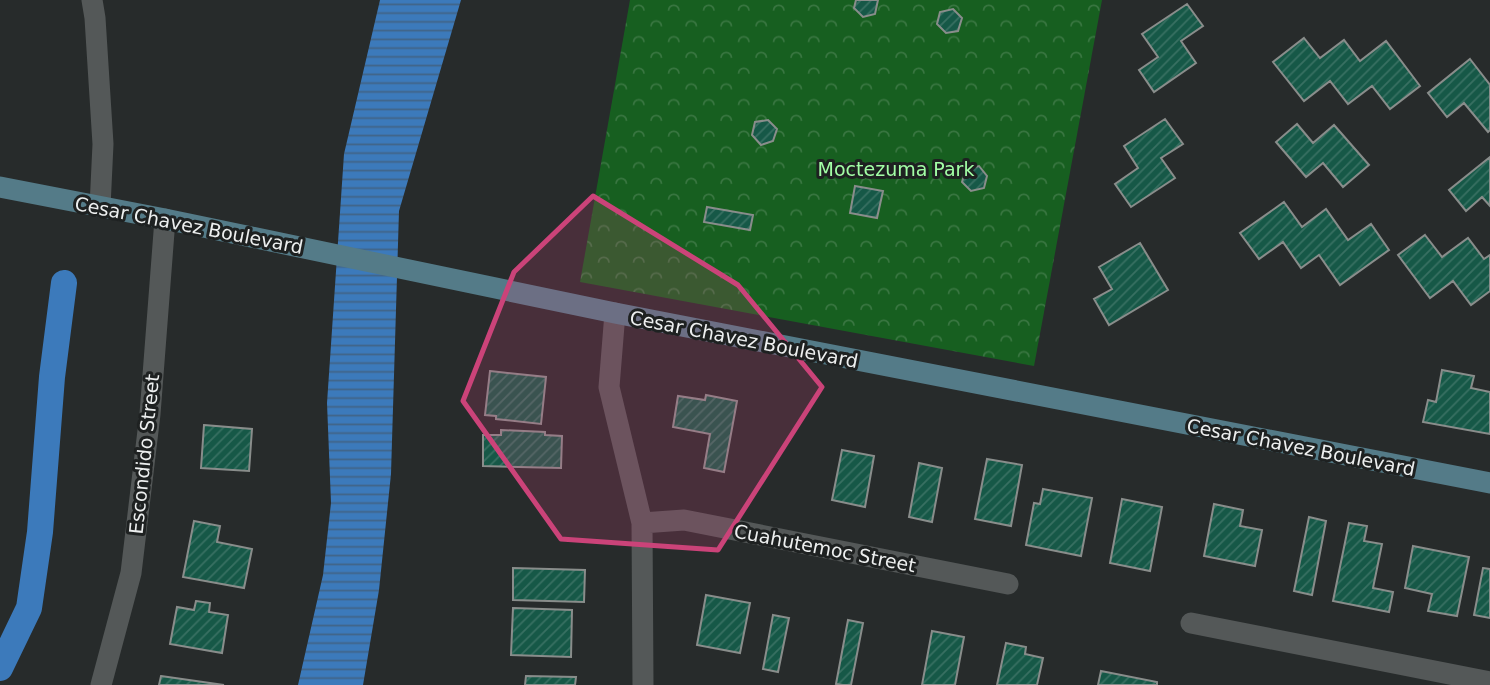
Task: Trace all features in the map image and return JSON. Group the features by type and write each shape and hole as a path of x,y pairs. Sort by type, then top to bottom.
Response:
{"street":[{"path":"92,0 103,144 100,207"},
{"name":"Cesar Chavez Boulevard","path":"0,187 615,313 1490,483"},
{"name":"Escondido Street","path":"101,685 131,573 150,414 165,219"},
{"path":"615,313 609,387 642,523 643,685"},
{"name":"Cuahutemoc Street","path":"642,523 684,520 1008,584"},
{"path":"1191,623 1490,682"}],"highlighted area":[{"path":"593,196 738,285 822,387 718,550 561,539 463,401 514,272"}],"green space":[{"name":"Moctezuma Park","path":"630,0 1102,0 1034,366 580,282"}],"water":[{"path":"380,0 461,0 399,211 391,474 379,590 363,685 298,685 323,575 331,503 327,403 344,154"}],"building":[{"path":"856,0 878,0 875,14 863,17 854,8"},
{"path":"1187,4 1203,26 1181,41 1196,63 1154,92 1139,70 1158,57 1142,34"},
{"path":"953,9 962,18 958,31 946,33 937,24 940,12"},
{"path":"1304,38 1320,58 1344,40 1360,61 1386,41 1420,86 1390,109 1372,86 1348,104 1330,81 1304,101 1273,62"},
{"path":"1470,59 1490,85 1488,132 1464,103 1447,117 1428,93"},
{"path":"1165,119 1183,144 1161,158 1175,178 1131,207 1115,184 1138,168 1124,146"},
{"path":"768,120 777,129 773,141 761,145 752,135 755,122"},
{"path":"1297,124 1313,143 1334,125 1369,165 1343,187 1323,163 1306,177 1276,142"},
{"path":"1490,157 1490,206 1482,197 1466,211 1449,190"},
{"path":"979,166 987,176 984,188 971,191 962,182 966,169"},
{"path":"855,186 883,191 877,218 850,213"},
{"path":"1284,202 1302,227 1326,209 1348,240 1371,224 1389,250 1340,285 1319,255 1301,268 1283,242 1259,259 1240,233"},
{"path":"707,207 753,215 750,230 704,222"},
{"path":"1425,235 1442,257 1468,238 1484,259 1490,255 1490,291 1471,305 1453,281 1430,298 1398,255"},
{"path":"1140,243 1168,290 1109,325 1094,299 1112,289 1099,267"},
{"path":"1442,370 1474,376 1471,388 1490,392 1490,434 1423,422 1428,400 1436,402"},
{"path":"490,371 546,377 541,424 496,419 496,416 485,415"},
{"path":"706,395 737,401 724,472 704,468 710,434 673,427 678,396 705,400"},
{"path":"204,425 252,429 249,471 201,468"},
{"path":"501,430 545,432 545,435 562,436 561,468 483,466 483,435 501,435"},
{"path":"842,450 874,456 865,507 832,500"},
{"path":"987,459 1022,465 1011,526 975,519"},
{"path":"919,463 942,468 932,522 909,517"},
{"path":"1043,489 1092,498 1081,556 1026,545 1034,503 1040,504"},
{"path":"1122,499 1162,507 1150,571 1110,563"},
{"path":"1214,504 1243,510 1240,526 1262,530 1255,566 1204,556"},
{"path":"1309,517 1326,521 1312,595 1294,591"},
{"path":"194,521 220,526 217,542 252,549 244,588 183,577"},
{"path":"1349,523 1367,526 1364,541 1382,544 1373,588 1393,592 1389,612 1333,601"},
{"path":"1413,546 1469,557 1457,616 1428,611 1432,594 1405,588"},
{"path":"513,568 585,570 584,602 513,600"},
{"path":"1483,568 1490,569 1490,618 1474,615"},
{"path":"706,595 750,603 740,653 697,645"},
{"path":"196,601 210,603 209,612 228,615 222,653 170,644 177,607 194,610"},
{"path":"513,608 572,610 571,657 511,655"},
{"path":"773,615 789,618 778,672 763,669"},
{"path":"848,620 863,623 851,685 843,685 836,684"},
{"path":"932,631 964,637 955,685 922,685"},
{"path":"1006,643 1026,647 1025,654 1043,658 1037,685 997,685"},
{"path":"1101,671 1157,682 1157,685 1098,685"},
{"path":"161,676 224,685 159,685"},
{"path":"526,676 576,677 575,685 525,685"}],"waterway":[{"path":"0,668 29,608 40,532 52,377 64,283"}]}
